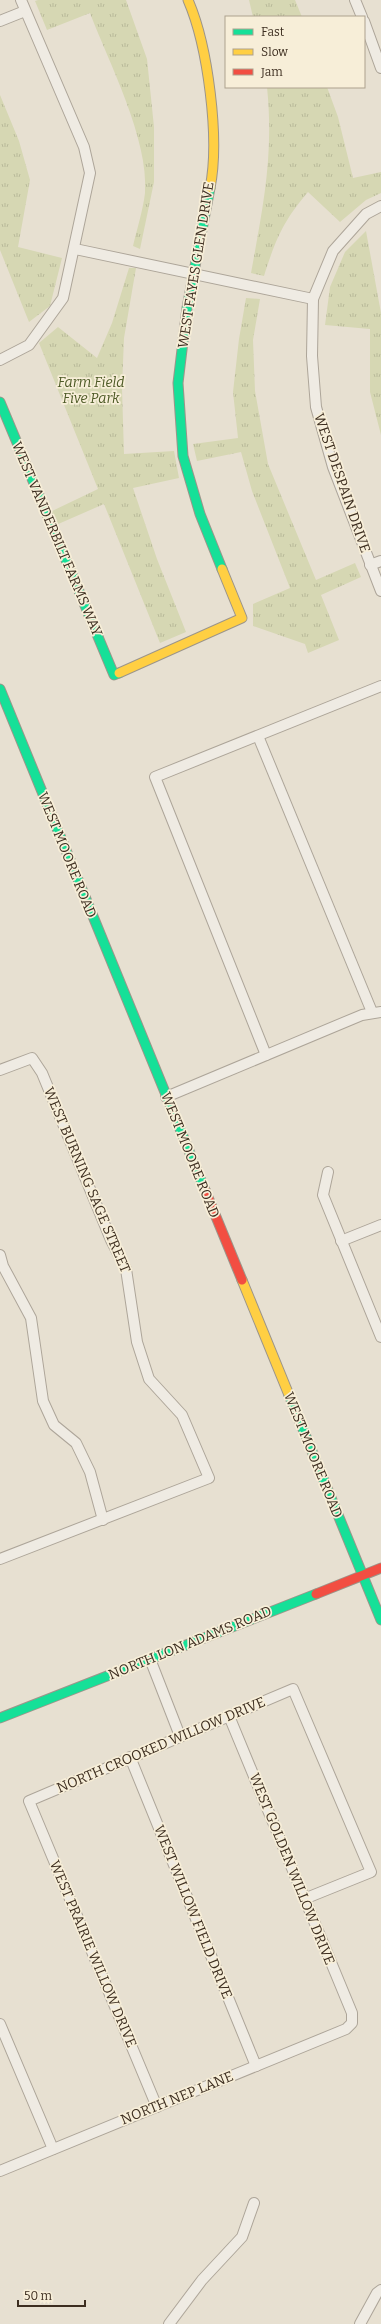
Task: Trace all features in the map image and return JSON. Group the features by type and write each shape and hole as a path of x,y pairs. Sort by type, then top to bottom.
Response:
{"street":[{"path":"0,360 29,345 63,298 75,249 90,173 86,154 21,0"},
{"name":"WEST FAYES GLEN DRIVE","path":"114,675 242,618 200,514 183,456 178,383 186,308 211,184 214,132 208,80 195,16 188,0"},
{"path":"355,0 362,16"},
{"path":"0,21 25,11"},
{"path":"365,24 381,68"},
{"name":"WEST DESPAIN DRIVE","path":"381,206 366,214 333,251 313,299 312,356 316,407 333,466 381,591"},
{"path":"75,249 313,299"},
{"name":"WEST VANDERBILT FARMS WAY","path":"0,402 114,675"},
{"path":"370,565 381,561"},
{"path":"266,1055 155,777 381,686"},
{"name":"WEST MOORE ROAD","path":"0,690 381,1620"},
{"path":"166,1097 266,1055 376,1012 258,736"},
{"name":"WEST BURNING SAGE STREET","path":"0,1070 32,1058 42,1073 111,1240 126,1269 137,1342 149,1379 182,1415 208,1478 103,1520"},
{"path":"328,1172 323,1195 381,1337"},
{"path":"341,1241 381,1225"},
{"path":"0,1255 3,1266 31,1318 42,1401 54,1425 76,1443 90,1472 103,1520 0,1559"},
{"name":"NORTH LON ADAMS ROAD","path":"0,1718 381,1568"},
{"path":"150,1659 180,1736"},
{"name":"NORTH CROOKED WILLOW DRIVE","path":"28,1801 293,1689 371,1872 304,1899"},
{"name":"WEST GOLDEN WILLOW DRIVE","path":"229,1716 352,2014 352,2023"},
{"name":"WEST WILLOW FIELD DRIVE","path":"130,1757 256,2066"},
{"name":"WEST PRAIRIE WILLOW DRIVE","path":"28,1801 157,2106"},
{"name":"NORTH NEP LANE","path":"0,2171 346,2030 352,2023"},
{"path":"0,2024 53,2149"},
{"path":"169,2324 202,2280 242,2237 254,2203"},
{"path":"360,2324 377,2294 381,2290"}],"green space":[{"path":"126,0 147,59 154,127 154,182 140,249 133,246 145,193 145,172 141,149 117,78 90,13 47,30 35,1"},
{"path":"249,0 295,0 302,16 253,16"},
{"path":"267,88 327,88 338,117 353,178 381,172 381,193 366,200 340,222 308,192 299,202 286,222 276,242 264,276 251,273 266,181 269,112"},
{"path":"0,95 19,141 30,180 18,247 62,258 50,306 29,322 0,250"},
{"path":"366,231 381,313 381,435 370,392 370,329 325,325 330,287 345,252"},
{"name":"Farm Field Five Park","path":"129,268 136,268 124,338 122,388 124,454 174,451 179,478 133,488 157,559 186,632 160,643 104,504 56,525 50,512 98,489 39,343 58,327 97,358 112,323"},
{"path":"246,298 260,299 253,340 255,391 268,464 316,580 355,563 361,577 321,595 339,640 308,653 305,644 253,626 253,604 290,588 252,491 241,452 197,461 193,444 238,438 233,392 239,339"}],"traffic: fast":[{"path":"210,188 187,308 178,383 183,456 200,514 222,569"},
{"path":"0,402 114,675 119,673"},
{"path":"0,689 205,1190"},
{"path":"289,1395 381,1620"},
{"path":"0,1718 316,1594"}],"traffic: slow":[{"path":"188,0 201,42 210,93 214,144 210,188"},
{"path":"119,673 242,618 222,569"},
{"path":"242,1280 289,1395"}],"traffic: jam":[{"path":"205,1190 242,1280"},
{"path":"316,1594 381,1568"}]}
